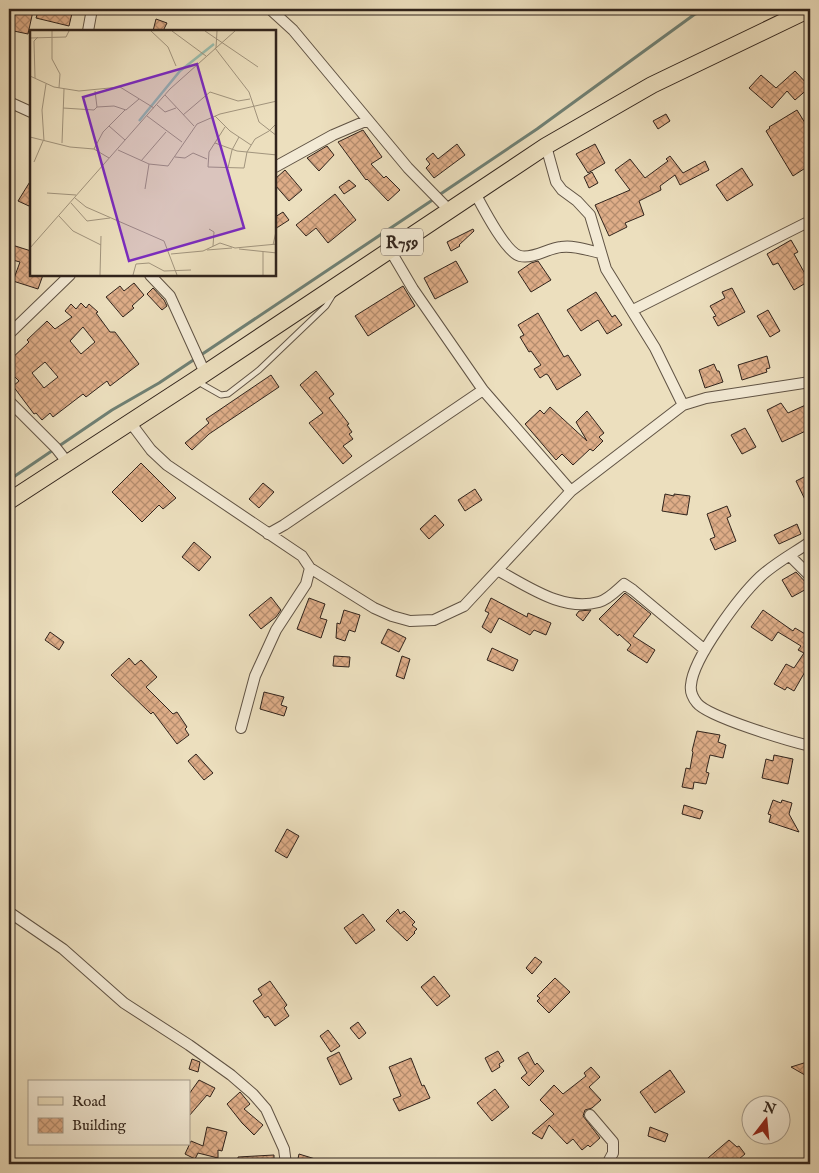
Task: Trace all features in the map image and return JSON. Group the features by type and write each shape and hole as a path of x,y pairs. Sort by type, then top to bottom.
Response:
{"main road":[{"name":"R759","path":"9,501 200,377 546,146 652,85 810,9"}],"street":[{"path":"88,30 92,9"},
{"path":"270,9 292,30 408,168 449,210"},
{"path":"9,102 30,112"},
{"path":"276,166 333,135 368,120"},
{"path":"546,146 556,182 562,190 577,200 590,215 606,269 655,348 684,405"},
{"path":"475,194 501,239 512,252 519,256 531,256 560,247 573,246 600,253"},
{"path":"632,310 810,221"},
{"path":"390,250 413,289 483,390 572,491"},
{"path":"9,334 69,276"},
{"path":"151,276 170,296 200,377"},
{"path":"130,422 151,450 167,465 302,556 310,568 374,608 410,622 434,620 464,606 499,571 572,491 665,417 684,405 706,398 810,382"},
{"path":"268,534 483,390"},
{"path":"9,401 56,448 67,462"},
{"path":"282,543 284,525"},
{"path":"810,542 761,576 735,606 705,650 690,686 692,695 698,705 753,729 810,746"},
{"path":"790,556 810,576"},
{"path":"241,728 255,676 276,630 306,584 310,568"},
{"path":"499,571 549,598 564,603 600,602 611,596 624,584 634,590 705,650"},
{"path":"9,912 63,949 124,1003 189,1045 231,1075 253,1094 266,1108 284,1149 286,1164"},
{"path":"590,1115 613,1142 613,1154 607,1164"}],"lane":[{"path":"200,377 221,395 228,394 258,370 315,318 326,306 341,282"}],"building":[{"path":"11,9 33,11 28,34 9,30"},
{"path":"39,9 73,9 69,26 36,18"},
{"path":"156,19 167,23 164,30 153,30"},
{"path":"795,71 810,87 795,100 787,91 772,108 749,88 761,75 776,88"},
{"path":"797,110 810,131 806,133 810,140 810,165 793,176 766,131 769,127"},
{"path":"666,114 670,121 658,129 653,121"},
{"path":"363,130 382,157 371,164 384,178 386,176 400,190 388,201 366,180 338,142"},
{"path":"457,144 465,155 434,178 426,168 430,164 426,159 433,153 438,159"},
{"path":"595,144 605,163 588,173 576,154"},
{"path":"327,146 334,155 319,171 307,158"},
{"path":"670,156 683,173 705,161 709,170 680,185 675,175 660,186 661,190 639,201 644,215 625,223 627,227 609,236 595,205 630,190 615,170 630,159 645,178 668,161 666,159"},
{"path":"742,168 753,185 727,201 716,185"},
{"path":"285,170 302,190 289,201 276,186 276,178"},
{"path":"592,172 598,183 589,188 584,177"},
{"path":"349,180 356,186 344,194 339,187"},
{"path":"30,182 29,206 18,201"},
{"path":"335,194 356,220 328,243 316,228 306,236 296,225"},
{"path":"283,212 289,220 276,228 276,216"},
{"path":"473,229 474,231 460,246 451,251 447,242"},
{"path":"791,240 798,252 794,254 809,281 794,290 778,263 773,265 767,254"},
{"path":"9,244 30,251 30,276 43,276 38,289 13,281 20,262 9,259"},
{"path":"456,261 468,282 435,299 424,278"},
{"path":"538,261 551,280 531,292 518,272 531,263"},
{"path":"134,283 144,295 132,306 134,308 123,317 106,297 120,286 124,291"},
{"path":"403,286 415,306 368,336 355,316"},
{"path":"153,288 167,306 162,310 147,294"},
{"path":"732,288 745,312 718,326 713,317 716,316 710,306 725,298 722,292"},
{"path":"596,292 612,317 615,315 622,325 607,334 598,320 581,331 567,310"},
{"path":"81,303 86,308 89,304 98,312 96,313 110,332 115,332 139,364 110,386 107,381 86,397 83,394 53,417 50,413 42,420 36,413 34,414 13,386 19,381 9,371 9,361 47,321 55,329 72,317 65,311 71,304 76,309","holes":["83,327 95,342 81,354 70,341","45,362 58,377 44,388 32,373"]},
{"path":"768,310 780,331 770,337 757,316"},
{"path":"538,313 564,357 568,355 581,375 557,390 548,375 546,374 540,378 534,369 541,365 531,351 529,352 520,337 524,335 518,325"},
{"path":"767,356 770,368 766,369 767,372 742,380 738,365"},
{"path":"714,364 723,382 705,388 699,370"},
{"path":"316,371 334,394 329,398 349,424 347,425 352,432 349,434 353,439 343,446 352,456 343,464 309,423 323,413 300,385"},
{"path":"271,375 279,387 209,434 192,450 185,443 209,423 206,419"},
{"path":"781,403 788,413 810,403 810,429 782,442 767,410"},
{"path":"550,407 587,441 576,422 587,411 604,433 599,437 603,441 593,451 590,449 573,465 562,454 556,460 525,424 540,410 544,414"},
{"path":"745,428 756,447 742,454 731,435"},
{"path":"141,463 176,498 163,509 159,505 142,522 112,492"},
{"path":"810,474 810,510 796,481"},
{"path":"263,483 274,492 259,508 249,499"},
{"path":"475,489 482,500 465,511 458,500"},
{"path":"665,494 690,496 687,515 662,511"},
{"path":"727,506 731,516 727,518 736,541 715,550 710,539 715,537 707,514"},
{"path":"435,515 444,525 429,539 420,529"},
{"path":"797,524 801,534 779,544 774,535"},
{"path":"194,542 211,557 199,571 182,557"},
{"path":"796,572 810,587 792,597 782,580"},
{"path":"625,593 651,614 633,636 655,650 647,663 627,650 631,645 599,619"},
{"path":"271,597 281,610 276,617 261,629 249,615"},
{"path":"309,598 325,604 320,618 327,620 321,638 297,629"},
{"path":"491,598 527,617 528,613 551,623 546,635 534,630 530,635 499,618 491,633 482,627 489,613 485,611"},
{"path":"344,610 360,615 355,632 349,630 345,641 336,638 337,623 340,624"},
{"path":"591,610 583,621 576,615 579,611"},
{"path":"763,610 793,631 795,628 807,635 810,629 810,663 794,691 787,687 785,690 774,684 786,664 794,668 804,653 798,650 801,646 778,632 772,641 751,627"},
{"path":"388,629 406,638 399,652 381,643"},
{"path":"50,632 64,642 59,650 45,640"},
{"path":"492,648 518,660 513,671 487,660"},
{"path":"334,656 350,657 349,667 333,666"},
{"path":"402,656 410,659 404,679 396,676"},
{"path":"129,658 135,665 141,660 157,677 146,687 173,714 177,712 187,727 185,729 189,735 177,744 153,712 151,714 111,675"},
{"path":"264,692 284,697 281,705 287,707 284,716 260,709"},
{"path":"697,731 720,735 718,742 726,745 723,758 710,755 706,772 709,773 706,784 694,782 693,789 682,787 686,768 690,769"},
{"path":"196,754 213,773 204,780 188,761"},
{"path":"774,755 793,759 788,784 762,778 766,759 773,761"},
{"path":"773,800 781,803 782,800 792,803 789,814 799,832 769,822 771,815 768,814"},
{"path":"684,805 703,811 700,819 682,814"},
{"path":"287,829 299,836 287,858 275,851"},
{"path":"398,909 400,914 404,911 415,922 412,925 417,929 407,941 386,921"},
{"path":"363,914 375,930 356,944 344,928"},
{"path":"535,957 542,962 532,974 526,968"},
{"path":"434,976 450,996 437,1006 421,987"},
{"path":"555,978 570,992 549,1013 537,1001 540,998 537,996"},
{"path":"270,981 287,1005 284,1008 289,1016 275,1026 268,1016 265,1018 253,1001 262,995 258,989"},
{"path":"358,1022 366,1033 359,1039 350,1028"},
{"path":"328,1030 340,1046 331,1052 320,1036"},
{"path":"498,1051 504,1061 499,1064 500,1067 492,1072 485,1058"},
{"path":"339,1052 352,1079 340,1085 327,1058"},
{"path":"528,1052 535,1065 537,1063 544,1071 529,1086 521,1078 527,1073 518,1058"},
{"path":"411,1058 422,1086 424,1085 430,1098 399,1111 393,1099 401,1096 389,1067"},
{"path":"192,1059 200,1062 198,1072 189,1069"},
{"path":"807,1062 810,1078 791,1067"},
{"path":"591,1067 600,1077 589,1087 601,1100 592,1108 585,1110 583,1116 600,1138 590,1147 588,1145 582,1150 573,1139 567,1144 549,1125 542,1139 532,1133 554,1114 540,1100 554,1085 563,1094 586,1076 584,1073"},
{"path":"670,1070 685,1092 655,1113 640,1092"},
{"path":"199,1080 215,1088 210,1097 207,1095 190,1115 190,1093"},
{"path":"495,1089 509,1107 492,1121 477,1103"},
{"path":"240,1092 250,1104 244,1109 263,1125 254,1135 227,1104"},
{"path":"207,1127 227,1132 222,1151 218,1150 218,1158 198,1153 195,1159 185,1154 191,1141 203,1146"},
{"path":"650,1127 668,1134 665,1142 648,1136"},
{"path":"729,1140 737,1147 739,1146 745,1154 733,1164 701,1164"},
{"path":"299,1154 325,1162 325,1164 297,1163"},
{"path":"274,1155 274,1164 238,1164 238,1157"}],"waterway":[{"path":"439,195 537,129 695,14 711,9"},
{"path":"9,480 112,410 159,383 434,199"}]}
